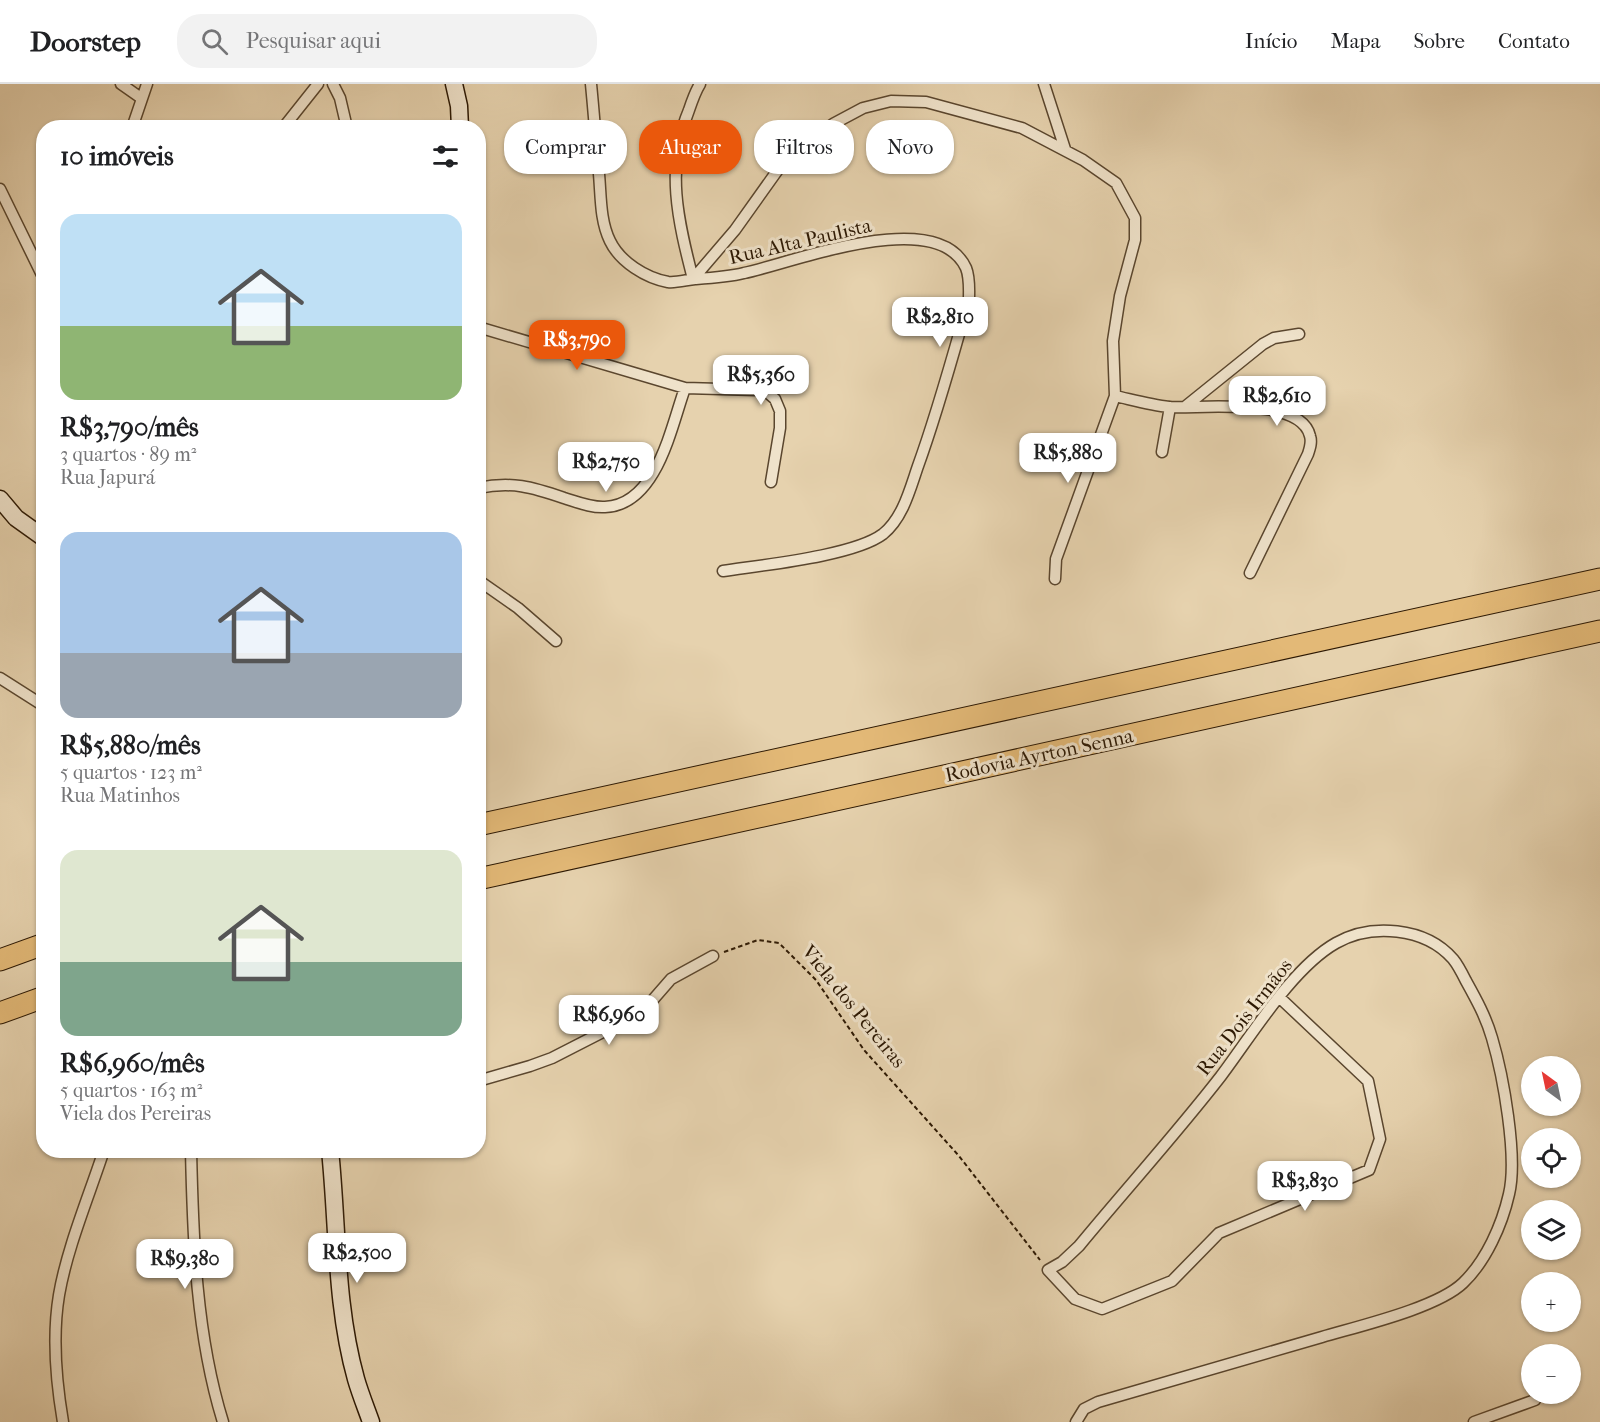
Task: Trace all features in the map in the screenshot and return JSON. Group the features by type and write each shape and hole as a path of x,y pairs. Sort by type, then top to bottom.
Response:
{"highway":[{"path":"486,823 1600,579"},
{"name":"Rodovia Ayrton Senna","path":"486,877 1600,631"},
{"path":"0,960 36,947"},
{"path":"0,1013 36,1000"}],"street":[{"path":"122,84 141,98"},
{"path":"134,120 147,84"},
{"path":"289,120 318,84"},
{"path":"333,84 340,98 345,120"},
{"path":"454,84 460,120"},
{"name":"Rua Alta Paulista","path":"591,84 602,216 610,242 621,257 653,278 670,282 718,278 745,273 845,245 880,240 914,240 937,244 956,254 966,267 970,281 969,299 934,423 905,503 892,525 876,538 844,550 723,572"},
{"path":"693,279 680,228 675,162 681,129 700,84"},
{"path":"1044,84 1065,149"},
{"path":"693,279 735,230 782,164 798,148 863,108 891,101 926,102 1022,128 1065,149 1116,183 1135,218 1135,240 1120,296 1113,341 1115,396 1056,559 1055,579"},
{"path":"0,189 36,263"},
{"path":"486,329 685,388 756,390 768,393 775,399 780,411 780,428 771,482"},
{"path":"1186,406 1263,344 1274,338 1299,334"},
{"path":"486,486 499,483 531,487 579,503 604,507 621,504 635,497 647,484 659,463 685,388"},
{"path":"1115,396 1170,407 1250,407 1296,417 1305,424 1310,434 1308,454 1250,573"},
{"path":"1162,452 1170,407"},
{"path":"0,499 16,518 36,532"},
{"path":"486,585 556,641"},
{"path":"0,678 36,701"},
{"name":"Rua Dois Irmãos","path":"1048,1270 1062,1262 1079,1246 1218,1079 1293,981 1318,955 1339,942 1363,932 1396,931 1421,938 1439,947 1454,960 1480,1006 1492,1038 1505,1103 1512,1171 1509,1194 1497,1228 1473,1272 1461,1285 1431,1302 1375,1321 1098,1402 1084,1409 1076,1422"},
{"path":"486,1079 552,1058 636,1016 644,1011 670,979 713,956"},
{"path":"1048,1270 1075,1299 1102,1309 1172,1281 1219,1233 1369,1170 1380,1139 1368,1081 1280,998"},
{"path":"63,1422 57,1384 56,1327 59,1294 101,1158"},
{"path":"191,1158 193,1221 202,1328 222,1422"},
{"path":"330,1158 336,1254 346,1334 356,1379 371,1422"},
{"path":"1474,1422 1524,1404"}],"path":[{"name":"Viela dos Pereiras","path":"713,956 758,940 779,943 816,980 864,1050 959,1156 1048,1270"}]}
